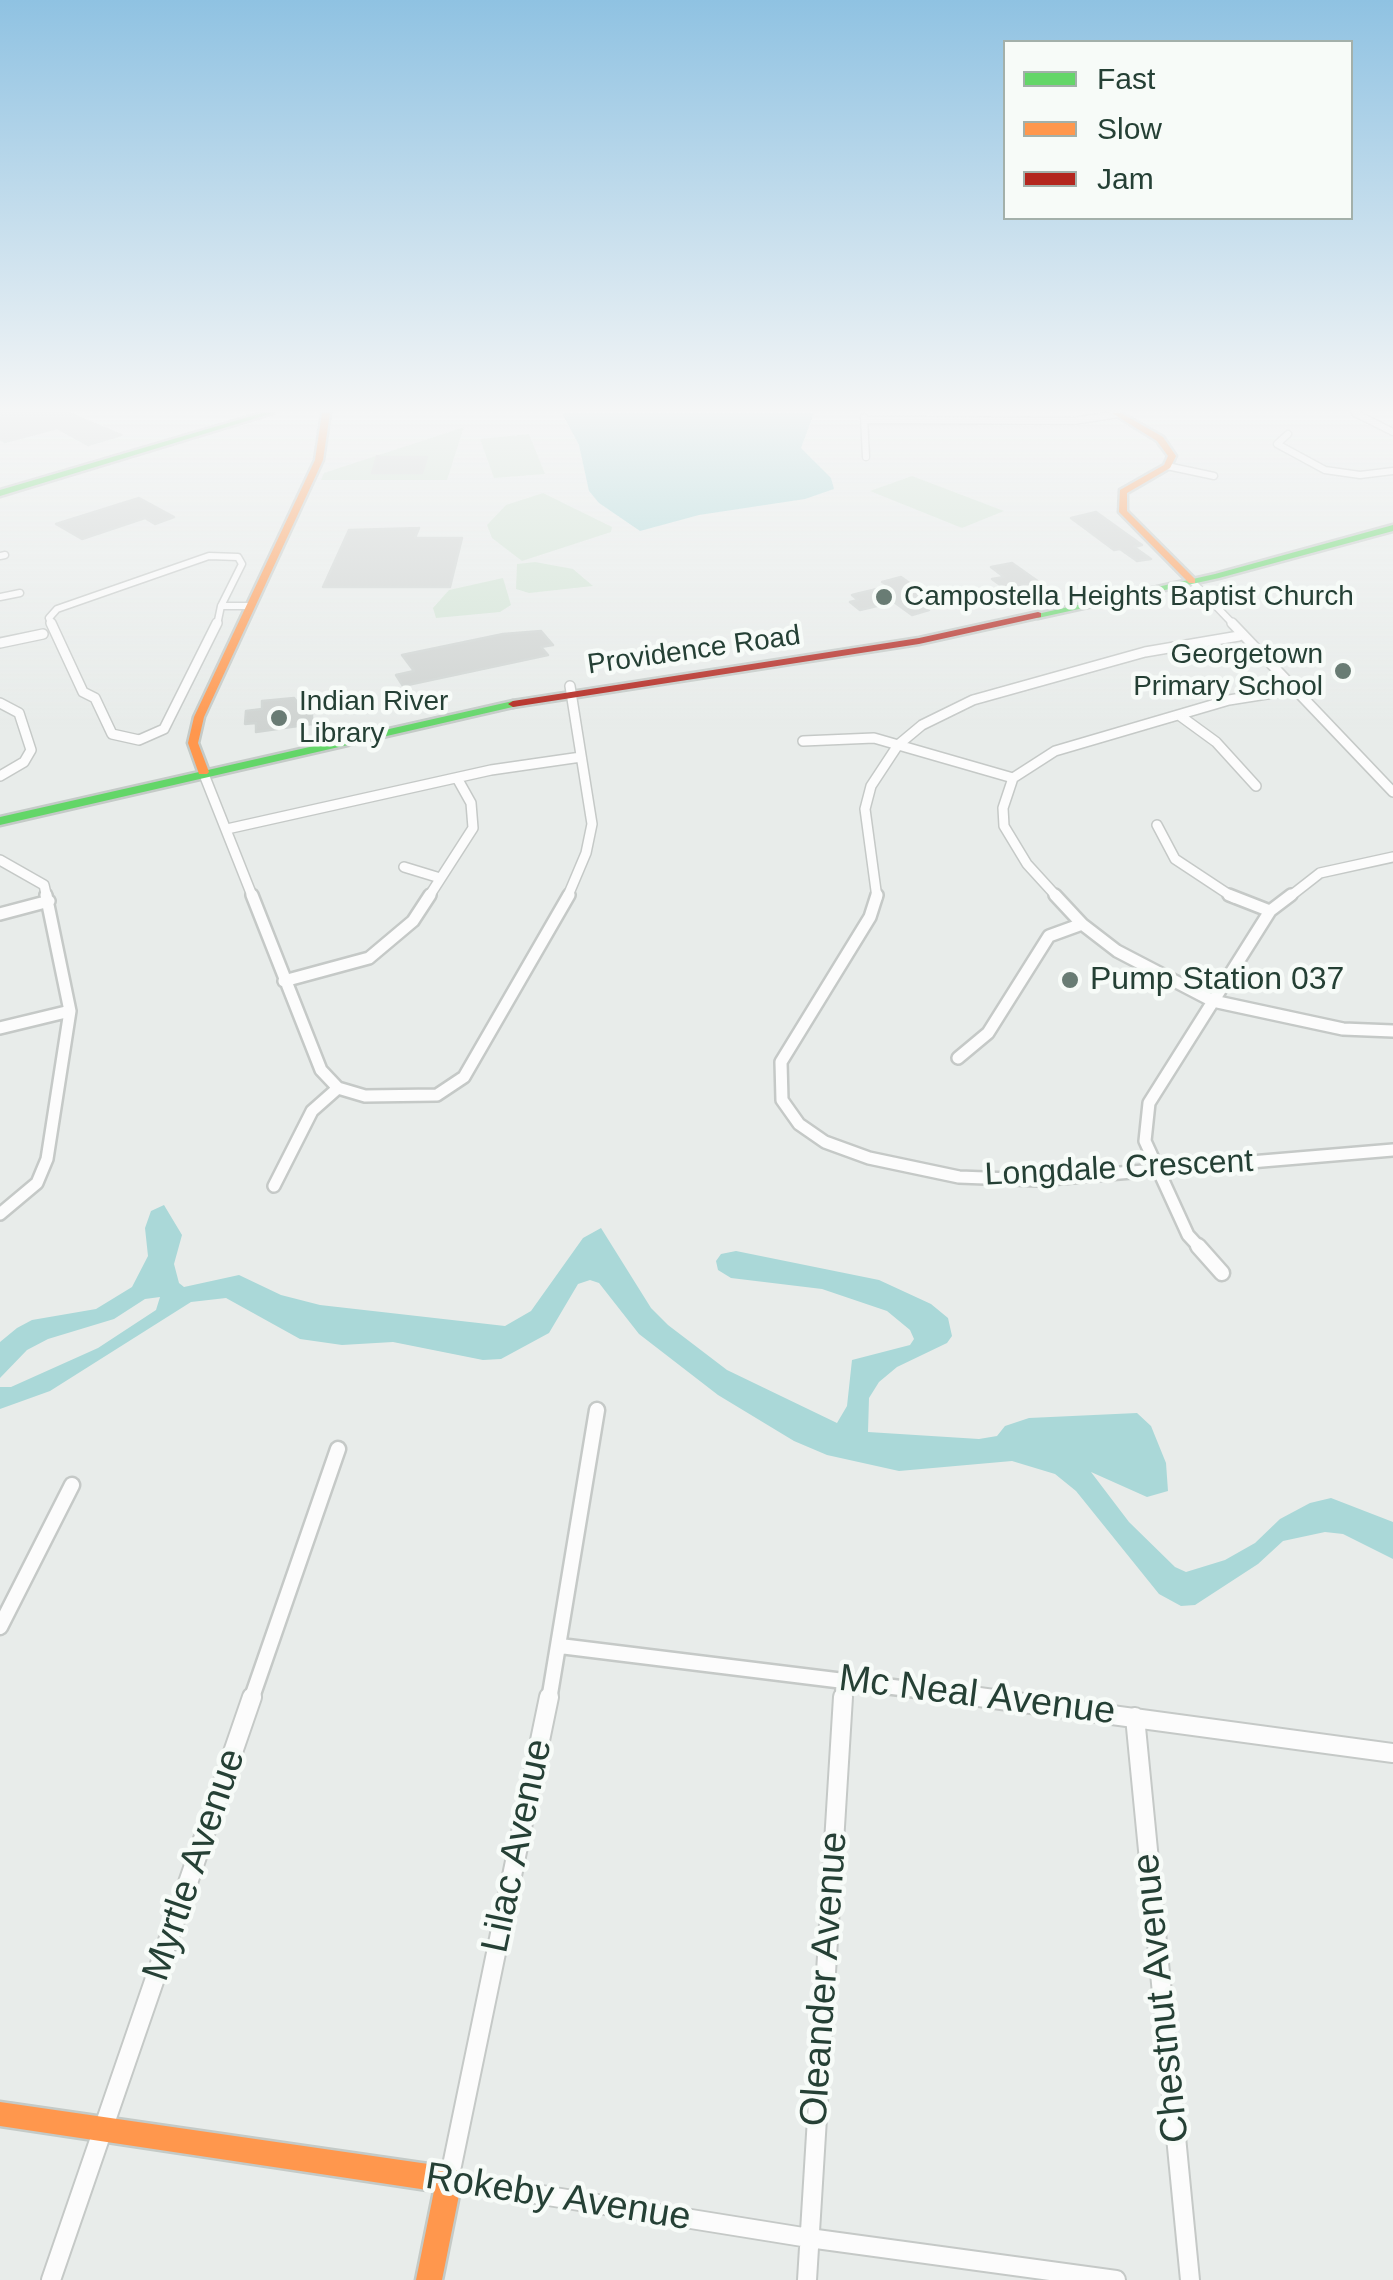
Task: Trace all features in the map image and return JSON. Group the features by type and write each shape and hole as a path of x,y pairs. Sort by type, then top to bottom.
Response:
{"main road":[{"path":"201,767 193,734 291,519"},
{"path":"1128,519 1189,578"},
{"name":"Providence Road","path":"0,811 569,690 865,644 1189,578 1393,525"},
{"name":"Providence Road","path":"0,820 201,767"},
{"name":"Rokeby Avenue","path":"0,2114 449,2180"},
{"name":"Lilac Avenue","path":"429,2280 449,2180"}],"street":[{"path":"208,556 238,557 242,564 221,606 217,624 164,729 139,740 112,734 95,698 83,692 49,618 58,609 208,556"},
{"path":"1189,578 1240,636 1393,792"},
{"path":"0,597 20,593"},
{"path":"221,606 251,606"},
{"path":"0,643 43,634"},
{"name":"Longdale Crescent","path":"1240,636 1145,652 974,700 922,725 898,745 871,786 866,809 877,897 870,917 782,1062 780,1088 787,1111 809,1133 846,1150 959,1177 1037,1180 1393,1150"},
{"path":"201,767 315,1060 338,1088 387,1098 446,1092 479,1054 576,882 592,824 569,690"},
{"path":"1292,690 1229,700 1055,750 1013,778 1003,808 1009,836 1027,864 1082,924 1117,951 1213,1001 1314,1025 1393,1031"},
{"path":"0,703 18,713 31,750 24,762 0,776"},
{"path":"1180,715 1216,742 1256,786"},
{"path":"803,741 874,738 1013,778"},
{"path":"227,830 457,778 582,757"},
{"path":"284,981 352,965 382,950 413,921 473,828 471,803 457,778"},
{"path":"1156,825 1175,859 1194,874 1236,899 1270,911"},
{"path":"1222,1273 1188,1234 1146,1141 1145,1116 1270,911 1320,873 1393,857"},
{"path":"0,860 44,885 70,1011 47,1159 31,1190 0,1214"},
{"path":"404,867 440,878"},
{"path":"0,914 48,901"},
{"path":"958,1058 988,1033 1050,936 1082,924"},
{"path":"0,1028 70,1011"},
{"path":"274,1186 312,1112 338,1088"},
{"name":"Lilac Avenue","path":"449,2180 560,1646 597,1410"},
{"name":"Myrtle Avenue","path":"51,2280 338,1450"},
{"path":"0,1627 72,1485"},
{"name":"Mc Neal Avenue","path":"560,1646 844,1678 1393,1753"},
{"name":"Oleander Avenue","path":"807,2280 844,1678"},
{"name":"Chestnut Avenue","path":"1135,1717 1190,2280"},
{"name":"Rokeby Avenue","path":"449,2180 810,2238 1116,2280"}],"green space":[{"path":"492,519 597,519 612,527 611,532 522,561 492,538 487,525"},
{"path":"941,519 983,519 962,528"},
{"path":"535,562 573,569 593,586 529,593 516,589 517,564"},
{"path":"503,578 511,605 500,612 436,618 433,608 449,590"}],"water":[{"path":"623,519 683,519 640,531"},
{"path":"164,1205 182,1235 174,1264 184,1287 239,1275 281,1295 320,1305 505,1326 531,1311 583,1238 601,1228 651,1308 668,1325 727,1370 837,1423 847,1406 852,1360 910,1345 914,1339 910,1330 887,1311 822,1289 731,1278 718,1270 716,1261 721,1254 736,1251 879,1280 931,1304 948,1318 952,1336 947,1343 897,1367 879,1382 869,1398 868,1432 979,1439 997,1436 1005,1426 1029,1418 1137,1413 1151,1426 1166,1463 1168,1491 1147,1497 1091,1472 1129,1522 1175,1567 1186,1572 1225,1560 1255,1543 1280,1519 1310,1503 1331,1498 1393,1522 1393,1559 1343,1534 1325,1532 1283,1541 1258,1564 1195,1605 1181,1606 1159,1594 1076,1491 1055,1474 1012,1461 899,1471 827,1455 794,1441 718,1395 639,1334 599,1283 590,1280 578,1284 549,1333 501,1359 483,1360 393,1342 342,1345 300,1339 226,1298 191,1302 50,1391 0,1409 0,1387 11,1387 98,1348 156,1310 160,1297 145,1299 114,1319 48,1339 27,1350 0,1378 0,1342 17,1328 32,1320 96,1309 132,1287 148,1256 145,1228 151,1211"}],"building":[{"path":"71,519 141,519 82,539 56,524"},
{"path":"1073,519 1106,519 1142,545 1134,547 1151,559 1137,561 1120,549 1114,550"},
{"path":"419,528 415,538 462,538 450,587 323,587 349,530"},
{"path":"1012,563 1039,582 1022,585 1033,593 1011,593 992,579 1004,577 991,567"},
{"name":"Campostella Heights Baptist Church","path":"901,577 925,594 911,598 929,610 912,615 894,602 860,610 850,602 858,600 852,595 889,586 882,582"},
{"path":"541,631 553,645 541,647 548,655 403,686 396,675 414,671 402,655 503,634"},
{"name":"Indian River Library","path":"294,698 297,702 312,701 312,724 256,732 256,723 245,724 246,711 262,709 262,701"}],"traffic: fast":[{"path":"1038,615 1216,576 1393,528"},
{"path":"0,821 513,704"}],"traffic: slow":[{"path":"203,772 193,743 199,717 291,519"},
{"path":"1130,519 1192,581"},
{"path":"0,2114 449,2180 429,2280"}],"traffic: jam":[{"path":"513,704 919,641 1038,615"}],"place":[{"name":"Campostella Heights Baptist Church","path":"884,597"},
{"name":"Georgetown Primary School","path":"1343,671"},
{"name":"Indian River Library","path":"279,718"},
{"name":"Pump Station 037","path":"1070,980"}]}
